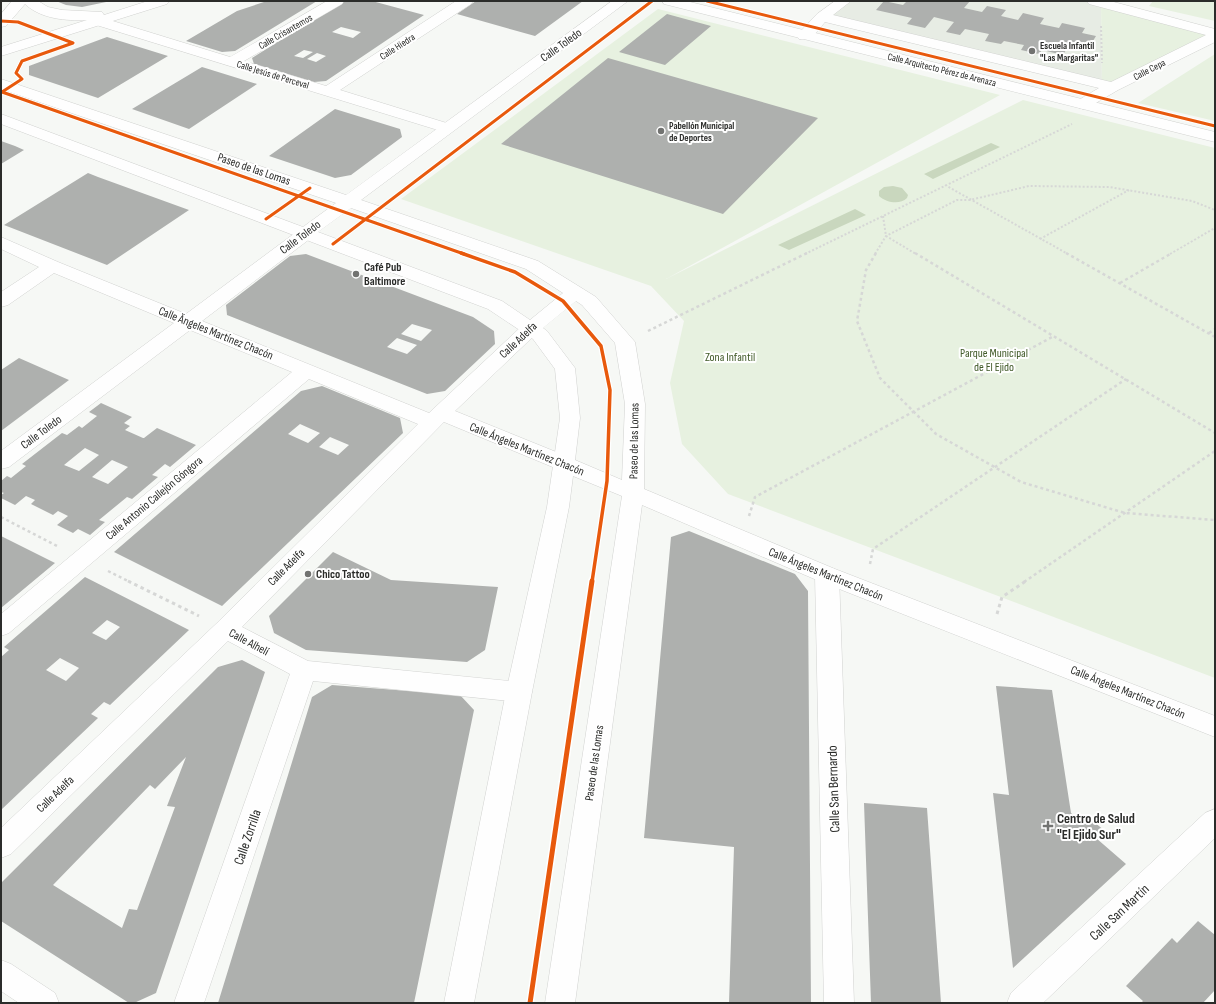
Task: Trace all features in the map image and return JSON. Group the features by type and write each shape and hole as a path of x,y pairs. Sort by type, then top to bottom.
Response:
{"street":[{"path":"1,23 20,1"},
{"path":"30,1 42,10 60,15 89,16 126,12"},
{"path":"1,52 162,1"},
{"name":"Calle Crisantemos","path":"232,62 337,1"},
{"name":"Calle Hiedra","path":"328,91 466,1"},
{"name":"Calle Toledo","path":"1,462 348,201 621,1"},
{"name":"Calle Arquitecto Pérez de Arenaza","path":"669,1 804,36 1215,137"},
{"path":"804,36 822,17 844,1"},
{"path":"1097,2 1133,5 1215,33"},
{"path":"822,17 1108,86"},
{"name":"Calle Jesús de Perceval","path":"98,21 447,128"},
{"name":"Calle Cepa","path":"1083,104 1108,86 1215,36"},
{"name":"Paseo de las Lomas","path":"1,84 348,201 532,265 589,300 625,342 635,404 633,492 560,1003"},
{"path":"1,119 495,305 540,335 565,368 570,418 558,507 519,692 459,1003"},
{"name":"Calle Ängeles Martínez Chacón","path":"1,242 52,266 307,370 436,418"},
{"path":"1,301 52,266"},
{"name":"Calle Adelfa","path":"1,846 225,629 436,418 530,329 575,292"},
{"name":"Calle Antonio Callejón Góngora","path":"1,626 307,370"},
{"name":"Calle Ángeles Martínez Chacón","path":"436,418 563,463 864,590 1215,727"},
{"name":"Calle San Bernardo","path":"827,575 839,1003"},
{"name":"Calle Alhelí","path":"225,629 304,670 519,692"},
{"name":"Calle Zorrilla","path":"189,1003 304,670"},
{"name":"Calle San Martín","path":"1022,1003 1215,821"},
{"path":"1,974 44,1003"}],"path":[{"path":"1097,2 1108,86"},
{"path":"625,342 1103,109"},
{"path":"945,185 1215,336"},
{"path":"1215,210 1192,201 1109,187 1028,186 970,200 957,200 886,236 866,270 857,321 880,378 913,412 936,434 1020,482 1125,513 1215,520"},
{"path":"1040,239 1129,190"},
{"path":"883,216 886,236"},
{"path":"1120,284 1215,228"},
{"path":"886,236 1215,433"},
{"path":"1208,333 1215,329"},
{"path":"741,539 755,497 1054,336"},
{"path":"864,590 873,549 1126,379"},
{"path":"990,638 1002,598 1215,451"}],"shaded area":[{"name":"Escuela Infantil \"Las Margaritas\"","path":"844,1 1094,1 1101,3 1102,85 822,17"},
{"path":"991,143 1000,147 933,179 924,174"},
{"path":"893,186 902,188 908,195 907,198 901,202 890,202 879,196 879,191 884,187"},
{"path":"855,209 866,215 789,250 778,245"}],"green space":[{"path":"1153,1 1215,1 1215,21 1149,6"},
{"path":"1101,3 1215,33 1113,87 1102,85"},
{"name":"Parque Municipal de El Ejido","path":"658,9 1000,95 666,279 1023,100 1215,148 1215,678 728,494 682,444 670,383 684,321 651,286 401,199"},
{"path":"1215,54 1215,121 1138,103"}],"building":[{"path":"56,1 111,1 82,7 66,5"},
{"path":"267,1 317,1 235,51 222,52 186,41 237,11"},
{"path":"343,1 372,1 424,15 326,81 314,82 254,64 252,58","holes":["341,27 361,32 353,38 332,32","304,50 313,52 303,58 294,56","317,53 326,56 316,62 307,59"]},
{"path":"476,1 583,1 535,36 457,14"},
{"path":"884,1 903,5 907,1 970,1 964,8 982,12 987,6 1006,10 1001,16 1018,20 1023,13 1044,18 1040,24 1059,28 1062,23 1085,28 1082,33 1096,36 1088,49 1069,45 1063,55 1042,50 1039,54 1021,50 1024,45 1004,41 1001,44 985,41 989,34 965,29 960,35 946,32 954,22 934,17 925,28 907,24 912,18 876,10"},
{"path":"667,14 711,26 665,65 619,52"},
{"path":"107,37 168,56 98,98 29,75 29,66"},
{"name":"Pabellón Municipal de Deportes","path":"608,58 818,118 723,214 501,144"},
{"path":"202,67 257,84 189,129 132,109"},
{"path":"335,109 400,129 402,137 351,175 335,178 269,156"},
{"path":"1,141 15,146 24,150 1,164"},
{"path":"88,173 189,210 107,265 4,225"},
{"path":"306,254 473,317 494,331 495,344 445,391 427,394 227,315 226,305 290,256","holes":["412,324 432,330 421,341 401,334","397,338 417,345 407,354 387,347"]},
{"path":"19,358 69,380 1,431 1,370"},
{"path":"322,386 400,418 403,433 222,606 114,552 301,391","holes":["300,424 320,433 308,443 288,434","330,437 349,445 338,455 319,447"]},
{"path":"101,403 132,417 124,423 130,426 125,430 143,438 157,428 196,445 170,467 165,464 152,475 158,477 132,499 127,497 99,520 105,522 90,535 78,529 73,533 57,525 68,516 58,511 53,515 31,504 35,500 26,496 15,505 1,498 1,495 4,493 1,492 1,481 7,476 11,478 26,466 22,464 62,433 67,435 79,426 82,428 97,416 89,412","holes":["85,448 99,455 79,471 64,465","112,460 128,467 108,484 92,477"]},
{"path":"689,531 795,574 808,591 811,1003 729,1003 734,847 644,838 671,537"},
{"path":"1,536 55,563 1,608"},
{"path":"333,552 391,580 498,587 485,650 467,662 306,650 274,633 269,616"},
{"path":"85,577 189,630 110,705 104,702 91,714 98,718 1,810 1,657 9,650 4,647","holes":["107,620 120,627 106,640 92,633","60,658 79,668 66,681 46,670"]},
{"path":"242,660 265,672 156,993 134,1003 129,1003 1,921 1,883 218,667","holes":["186,757 167,806 175,807 137,910 129,909 122,928 53,885 150,785 155,789"]},
{"path":"332,685 460,695 474,710 414,1003 218,1003 312,697"},
{"name":"Centro de Salud \"El Ejido Sur\"","path":"996,686 1052,690 1071,813 1081,822 1088,817 1105,831 1096,838 1126,864 1013,968 993,793 1009,795"},
{"path":"864,803 927,808 941,1003 871,1003"},
{"path":"1198,921 1215,935 1215,990 1203,1003 1141,1003 1143,1001 1126,986 1172,938 1177,943"}],"cycle path":[{"path":"333,244 652,1"},
{"path":"707,1 1215,126"},
{"path":"1,21 18,22 73,43 22,61 16,73 22,79 2,92 515,272 563,301 601,346 610,390 607,481 530,1003"},
{"path":"266,219 310,188"}],"place":[{"name":"Escuela Infantil \"Las Margaritas\"","path":"1032,51"},
{"name":"Pabellón Municipal de Deportes","path":"661,131"},
{"name":"Café Pub Baltimore","path":"356,274"},
{"name":"Chico Tattoo","path":"308,574"},
{"name":"Centro de Salud \"El Ejido Sur\"","path":"1048,826"}],"park label":[{"name":"Zona Infantil","path":"730,357"}]}
